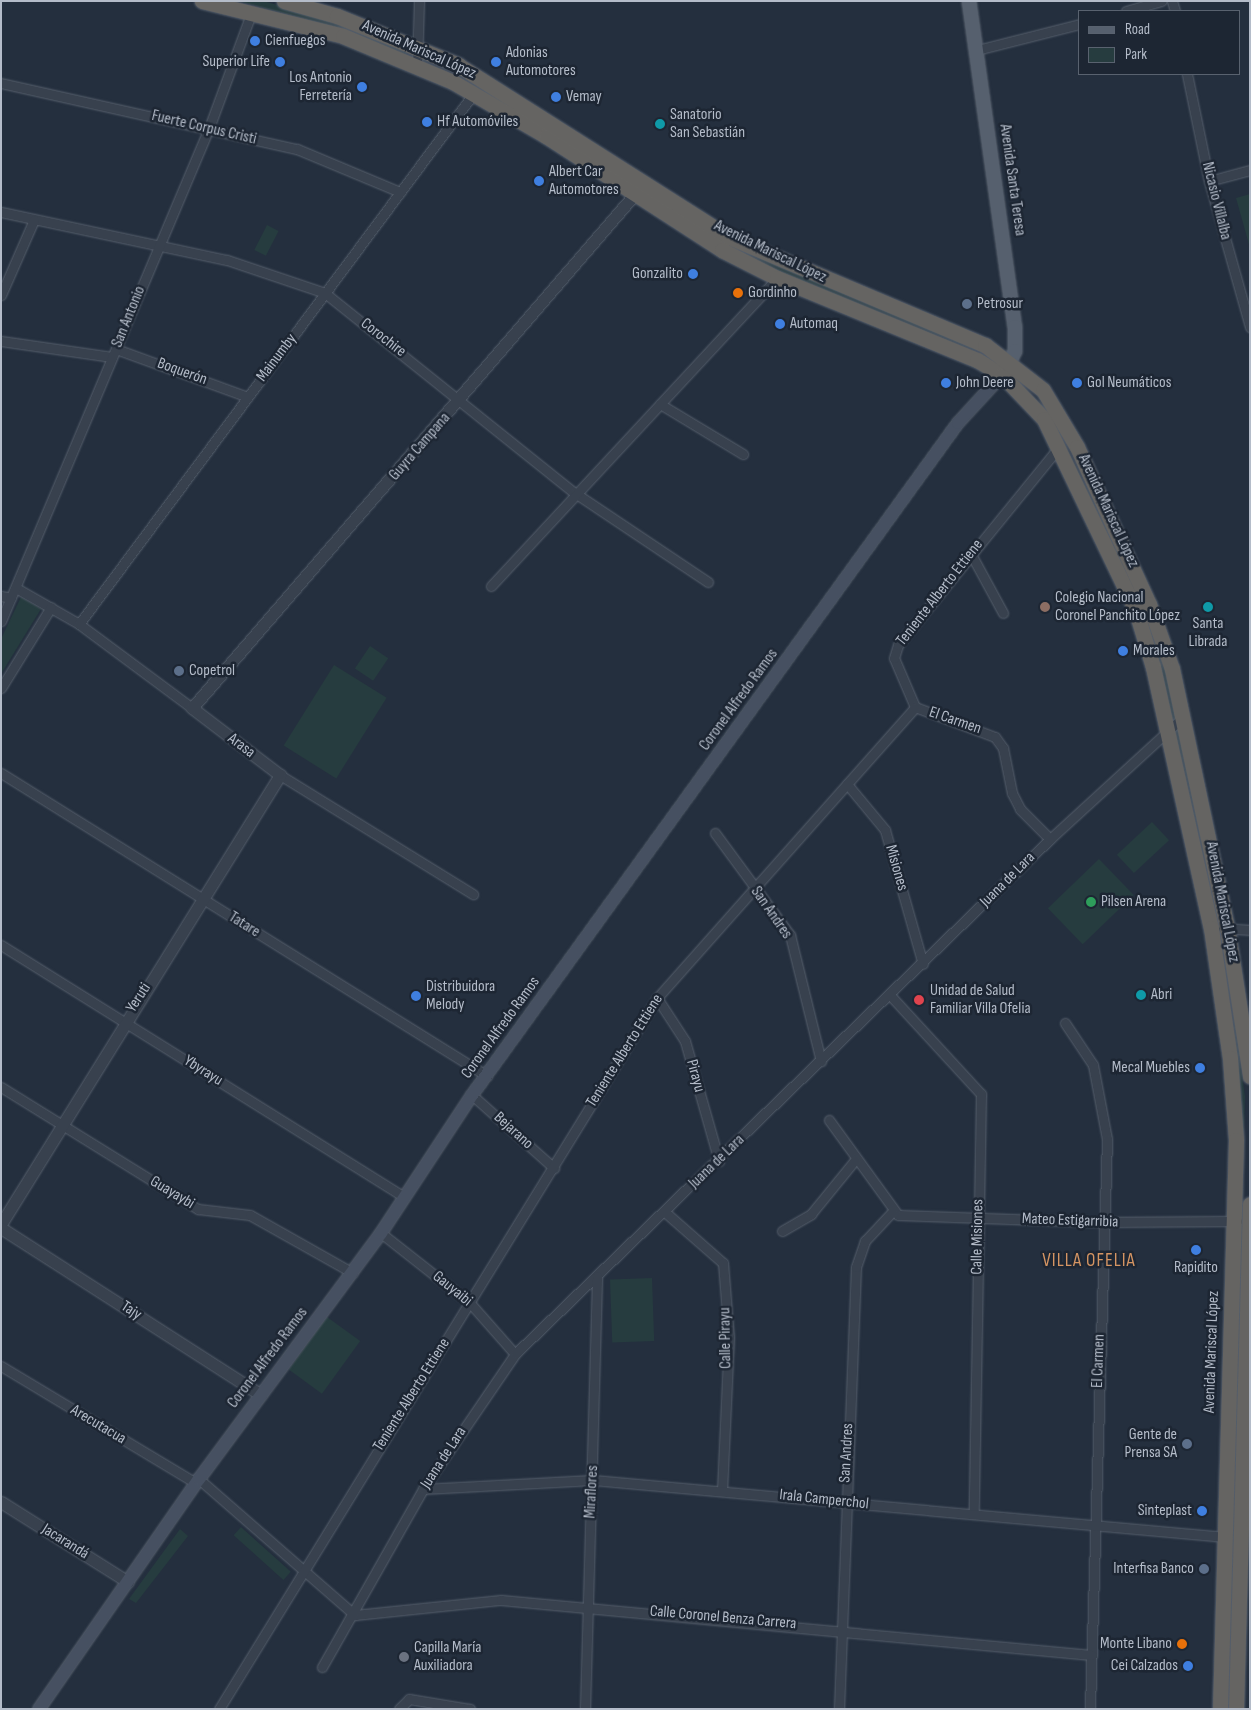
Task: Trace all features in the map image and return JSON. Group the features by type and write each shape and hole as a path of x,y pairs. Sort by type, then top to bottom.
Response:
{"highway":[{"name":"Avenida Mariscal López","path":"202,1 252,11 343,36 417,65 474,93 722,250 777,278 966,355 1002,375 1033,402 1059,448 1136,611 1169,727 1211,928 1234,1092 1220,1709"},
{"name":"Avenida Mariscal López","path":"284,1 419,48 484,79 644,182 762,254 972,339 1012,363 1054,404 1077,447 1149,604 1184,716 1227,927 1250,1076"},
{"path":"1221,998 1238,996"},
{"name":"Avenida Mariscal López","path":"1236,1709 1244,1609 1250,1204"}],"main road":[{"name":"Avenida Santa Teresa","path":"969,1 1015,327 1012,363"},
{"path":"1002,375 1012,363"},
{"name":"Coronel Alfredo Ramos","path":"39,1709 197,1481 381,1233 472,1095 958,424 1002,375"}],"street":[{"path":"417,65 419,1"},
{"path":"1130,10 1162,1"},
{"name":"San Antonio","path":"1,621 158,245 209,128 252,11"},
{"path":"977,50 1078,25"},
{"name":"Nicasio Villalba","path":"1187,75 1209,181 1250,327"},
{"name":"Fuerte Corpus Cristi","path":"1,83 296,149 400,192"},
{"name":"Mainumby","path":"79,624 474,93"},
{"path":"1209,181 1250,170"},
{"name":"Guyra Campana","path":"192,708 462,399 644,182"},
{"name":"Corochire","path":"1,212 227,260 325,293 462,399 575,493 708,582"},
{"path":"1,295 34,220"},
{"path":"491,586 575,493 777,278"},
{"name":"Boquerón","path":"1,341 114,353 248,397"},
{"path":"660,404 743,454"},
{"name":"Teniente Alberto Ettiene","path":"219,1709 657,998 915,707 894,651 1059,448"},
{"path":"971,554 1003,613"},
{"name":"Arasa","path":"16,588 79,624 280,775 473,894"},
{"path":"1,596 11,598"},
{"path":"1,688 51,607"},
{"name":"El Carmen","path":"915,707 995,737 1003,748 1012,793 1020,810 1050,839"},
{"name":"Juana de Lara","path":"322,1667 354,1615 423,1489 515,1354 666,1213 1050,839 1169,727 1184,716"},
{"name":"Tatare","path":"1,773 487,1076"},
{"name":"Yeruti","path":"1,1224 124,1021 280,775"},
{"name":"Misiones","path":"847,784 886,830 923,964"},
{"name":"San Andres","path":"715,833 753,888 790,935 821,1061"},
{"path":"1211,928 1227,927 1250,930"},
{"name":"Ybyrayu","path":"1,945 405,1197"},
{"name":"Calle Misiones","path":"890,995 980,1094 974,1514"},
{"name":"Pirayu","path":"657,998 685,1041 719,1161"},
{"name":"El Carmen","path":"1065,1023 1093,1065 1107,1138 1093,1526 1090,1709"},
{"name":"Guayaybi","path":"1,1087 198,1209 250,1215 352,1273"},
{"name":"Bejarano","path":"472,1095 554,1168"},
{"path":"829,1120 854,1160 893,1211"},
{"path":"782,1231 811,1214 854,1160"},
{"name":"San Andres","path":"839,1709 844,1502 856,1267 865,1241 893,1211"},
{"name":"Mateo Estigarribia","path":"893,1211 898,1215 1103,1222 1249,1221"},
{"name":"Calle Pirayu","path":"666,1213 723,1263 729,1337 722,1490"},
{"name":"Tajy","path":"1,1228 262,1395"},
{"name":"Gauyaibi","path":"381,1233 470,1302 515,1354"},
{"name":"Miraflores","path":"585,1709 586,1606 593,1480 597,1276"},
{"path":"1231,1287 1249,1288"},
{"name":"Arecutacua","path":"1,1366 197,1481 354,1615"},
{"name":"Irala Camperchol","path":"423,1489 593,1480 722,1490 1093,1526 1224,1536"},
{"name":"Jacarandá","path":"1,1502 128,1582"},
{"name":"Calle Coronel Benza Carrera","path":"354,1615 501,1600 840,1629 1091,1655"},
{"path":"1223,1606 1244,1609"},
{"path":"400,1709 409,1699 470,1709"}],"green space":[{"path":"238,1 263,1 310,14 409,51 405,54 309,20"},
{"path":"647,193 757,257 972,346 973,350 755,262"},
{"path":"1250,194 1250,248 1236,198"},
{"path":"267,225 279,231 266,256 254,250"},
{"path":"1049,412 1146,608 1165,667 1218,920 1161,668"},
{"path":"21,597 41,609 1,674 1,639"},
{"path":"370,646 388,658 373,681 355,668"},
{"path":"334,665 387,698 336,778 284,746"},
{"name":"Pilsen Arena","path":"1152,822 1169,840 1134,873 1117,855"},
{"name":"Pilsen Arena","path":"1099,859 1134,895 1083,944 1048,908"},
{"path":"1232,1004 1245,1096 1242,1205 1240,1096"},
{"path":"652,1278 654,1341 612,1342 610,1279"},
{"path":"1238,1297 1240,1298 1230,1600"},
{"path":"327,1317 360,1341 322,1394 289,1370"},
{"path":"241,1527 291,1572 283,1580 234,1535"},
{"path":"180,1529 188,1536 136,1603 129,1599"}],"place":[{"name":"Cienfuegos","path":"255,41"},
{"name":"Superior Life","path":"280,62"},
{"name":"Adonias Automotores","path":"496,62"},
{"name":"Los Antonio Ferretería","path":"362,87"},
{"name":"Vemay","path":"556,97"},
{"name":"Hf Automóviles","path":"427,122"},
{"name":"Sanatorio San Sebastián","path":"660,124"},
{"name":"Albert Car Automotores","path":"539,181"},
{"name":"Gonzalito","path":"693,274"},
{"name":"Gordinho","path":"738,293"},
{"name":"Petrosur","path":"967,304"},
{"name":"Automaq","path":"780,324"},
{"name":"John Deere","path":"946,383"},
{"name":"Gol Neumáticos","path":"1077,383"},
{"name":"Colegio Nacional Coronel Panchito López","path":"1045,607"},
{"name":"Santa Librada","path":"1208,607"},
{"name":"Morales","path":"1123,651"},
{"name":"Copetrol","path":"179,671"},
{"name":"Pilsen Arena","path":"1091,902"},
{"name":"Abri","path":"1141,995"},
{"name":"Distribuidora Melody","path":"416,996"},
{"name":"Unidad de Salud Familiar Villa Ofelia","path":"919,1000"},
{"name":"Mecal Muebles","path":"1200,1068"},
{"name":"Rapidito","path":"1196,1250"},
{"name":"Gente de Prensa SA","path":"1187,1444"},
{"name":"Sinteplast","path":"1202,1511"},
{"name":"Interfisa Banco","path":"1204,1569"},
{"name":"Monte Libano","path":"1182,1644"},
{"name":"Capilla María Auxiliadora","path":"404,1657"},
{"name":"Cei Calzados","path":"1188,1666"}],"district":[{"name":"VILLA OFELIA","path":"1089,1261"}]}
